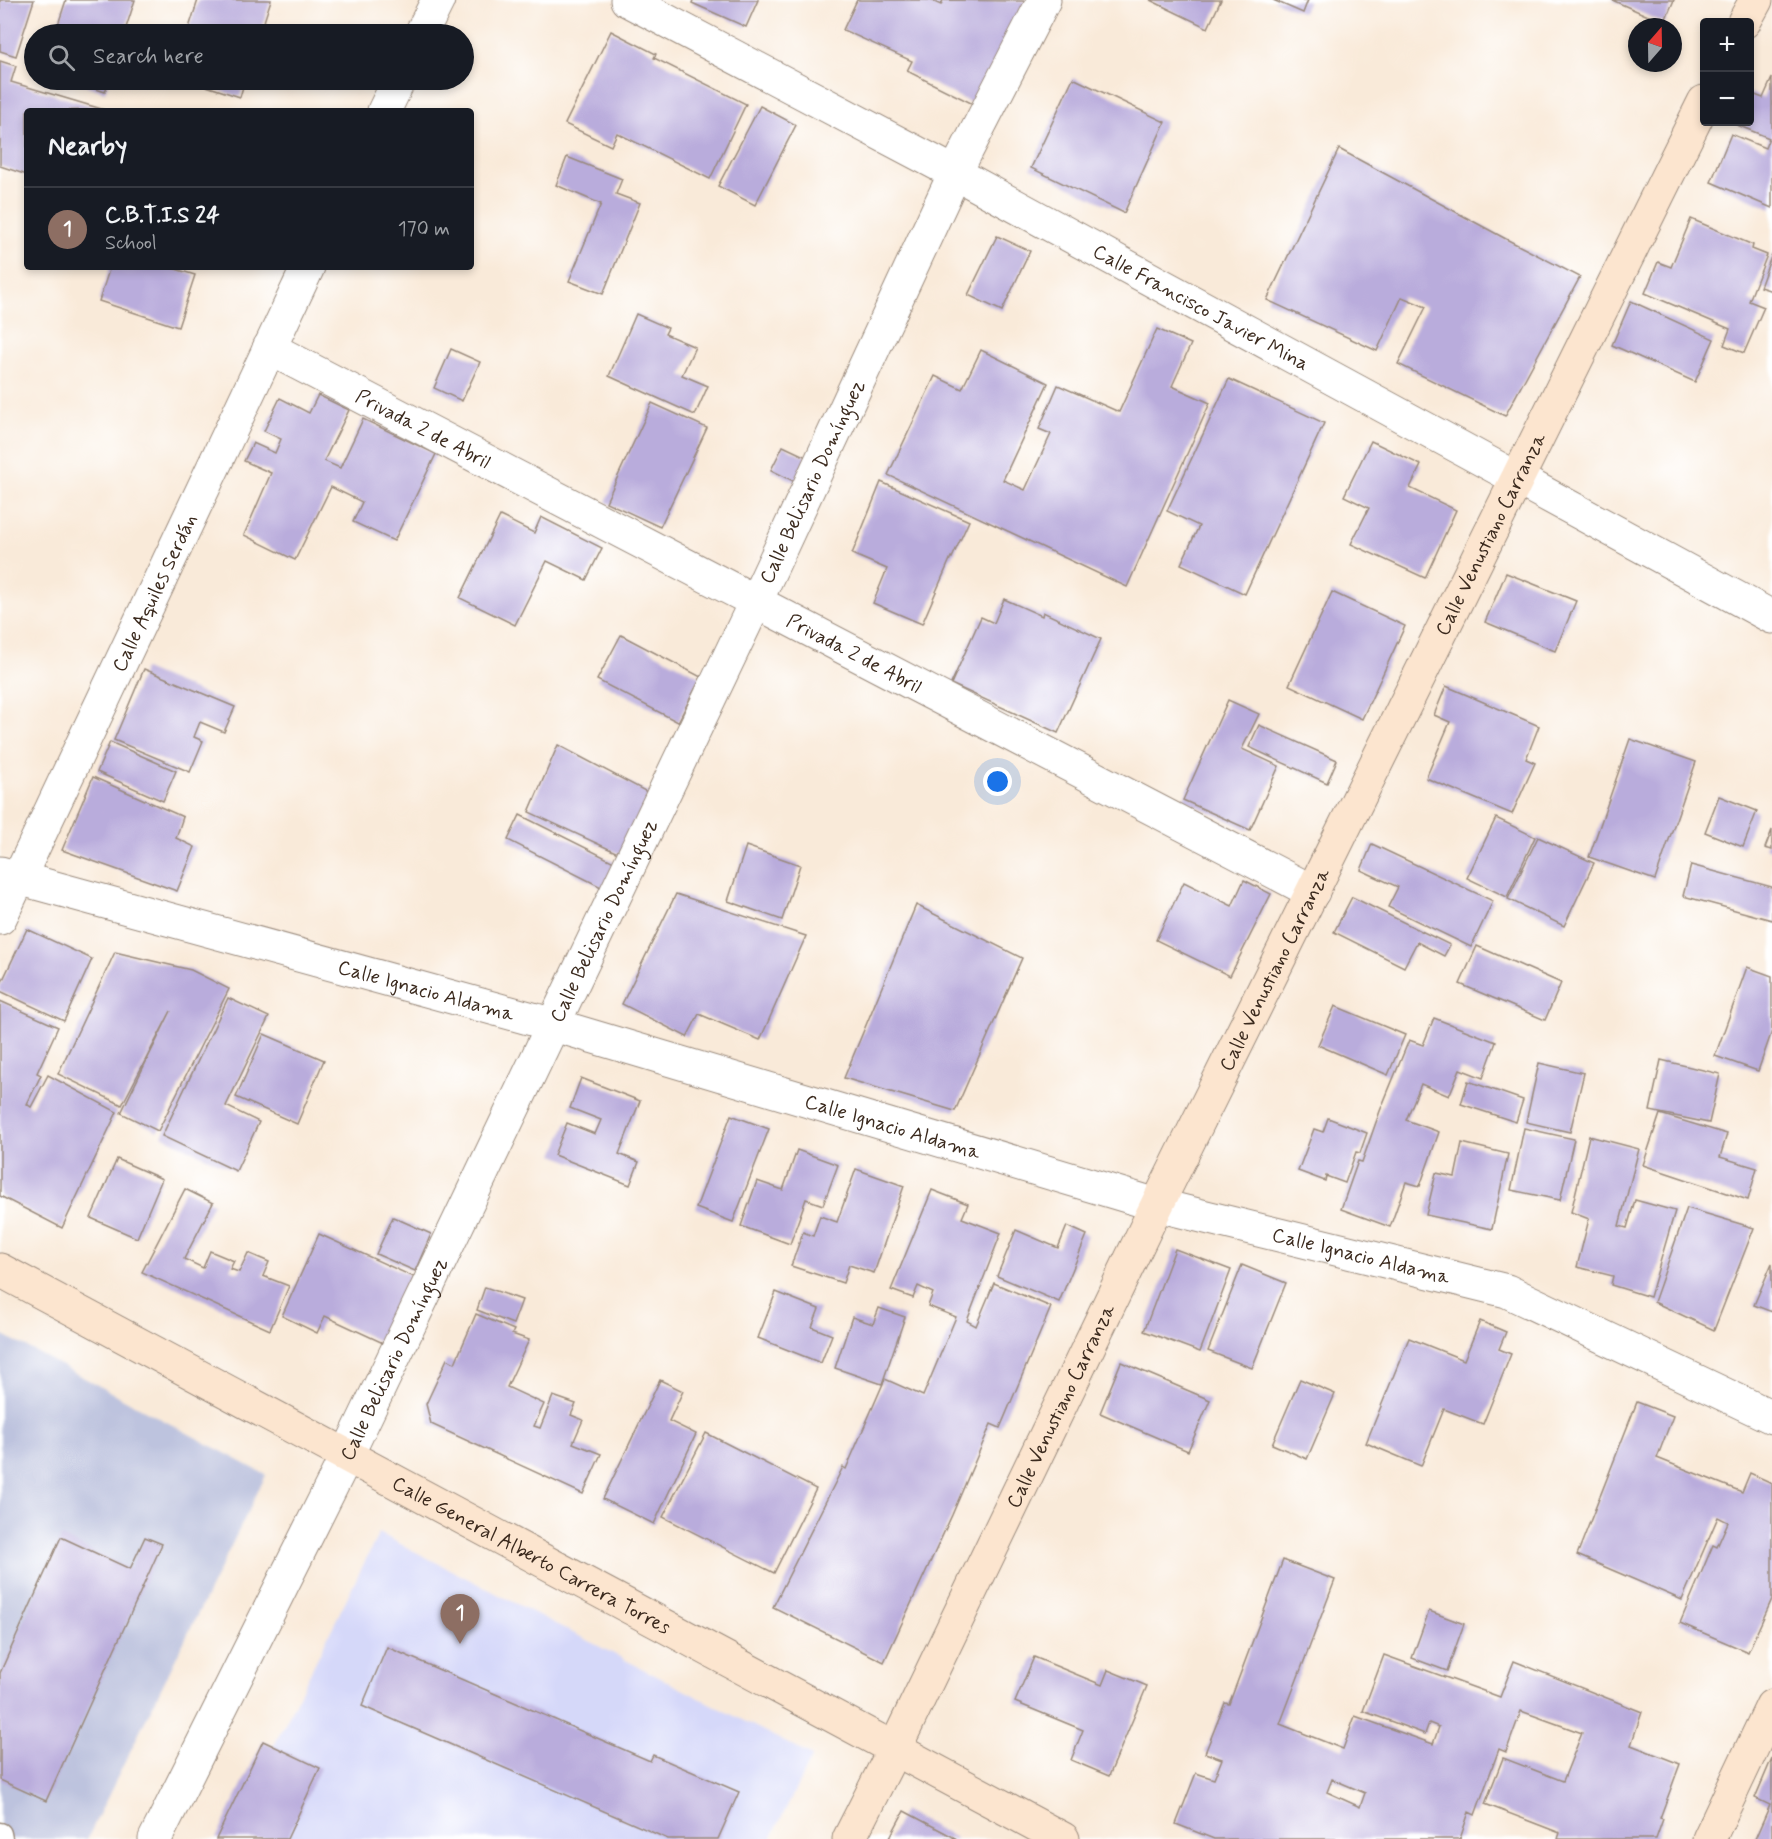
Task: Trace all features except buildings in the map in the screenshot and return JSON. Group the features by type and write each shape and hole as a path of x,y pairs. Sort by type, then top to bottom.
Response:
{"street":[{"path":"426,24 438,0"},
{"name":"Calle Francisco Javier Mina","path":"627,0 955,173 1772,617"},
{"name":"Calle Belisario Domínguez","path":"155,1839 347,1455 756,601 955,173 1044,0"},
{"path":"1746,18 1755,0"},
{"path":"385,108 394,90"},
{"name":"Calle Venustiano Carranza","path":"849,1839 1157,1205 1700,110"},
{"name":"Calle Aquiles Serdán","path":"0,918 10,876 307,270"},
{"name":"Privada 2 de Abril","path":"269,348 1313,892"},
{"name":"Calle Ignacio Aldama","path":"10,876 554,1025 1157,1205 1508,1291 1772,1417"},
{"name":"Calle General Alberto Carrera Torres","path":"0,1270 1063,1839"},
{"path":"1709,1839 1772,1706"}],"lane":[{"path":"0,1834 1,1839"}],"shaded area":[{"path":"0,1333 266,1475 87,1839 0,1839"},
{"path":"379,1533 812,1756 771,1839 228,1839"}],"place":[{"name":"C.B.T.I.S 24","path":"460,1644"}]}
